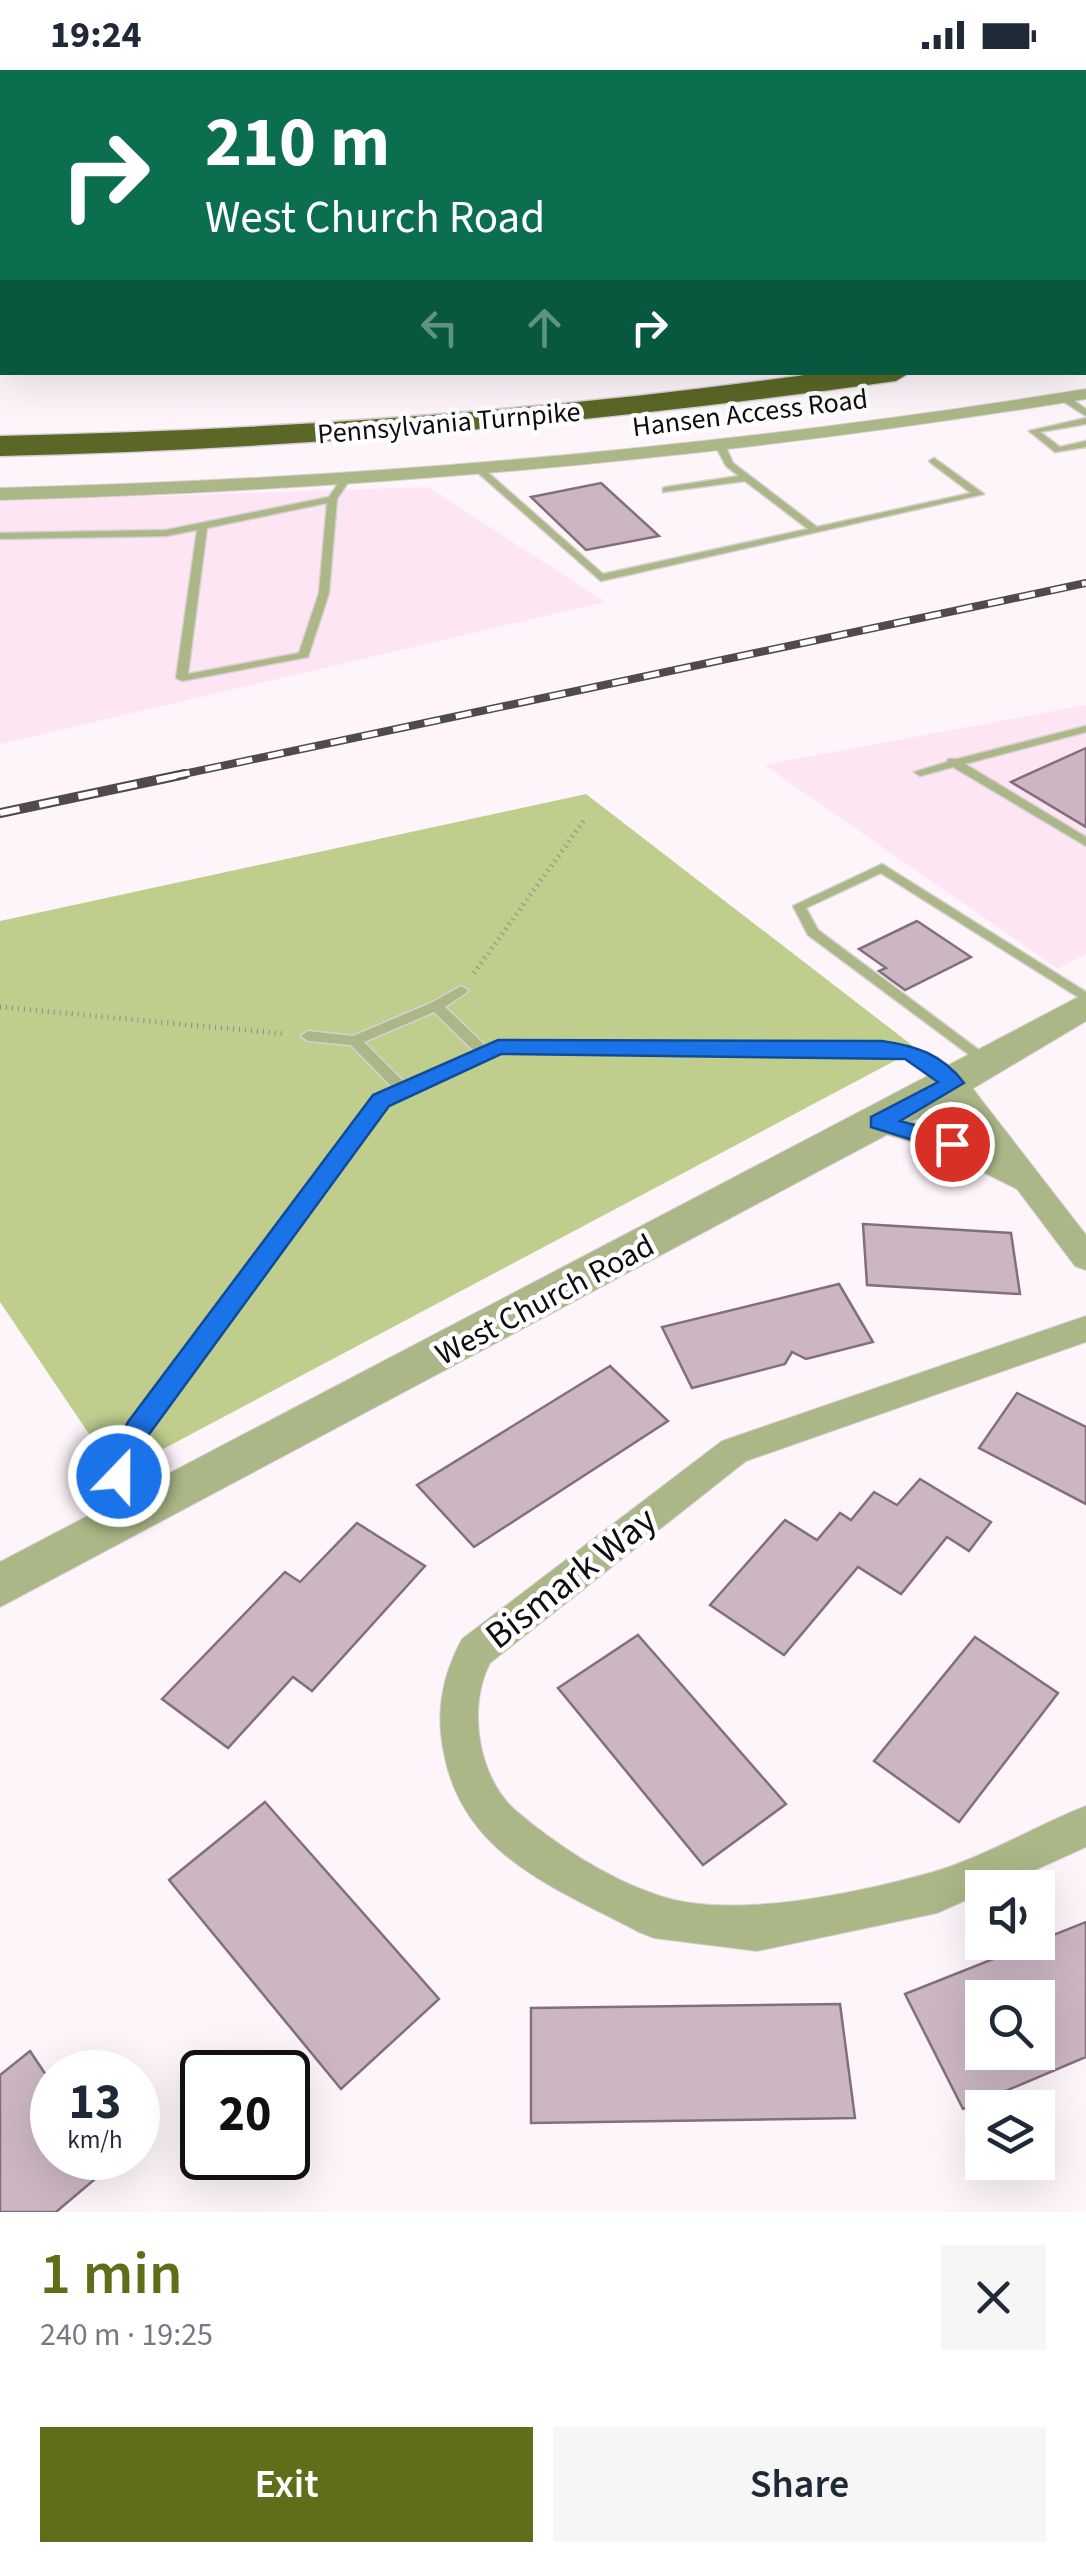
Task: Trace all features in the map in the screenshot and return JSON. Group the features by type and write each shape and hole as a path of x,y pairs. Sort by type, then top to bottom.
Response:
{"highway":[{"name":"Pennsylvania Turnpike","path":"0,432 294,422 611,396 780,375"},
{"name":"Pennsylvania Turnpike","path":"0,446 245,440 392,430 607,409 873,375"}],"street":[{"name":"Hansen Access Road","path":"0,494 344,481 480,471 720,445 1086,394"},
{"name":"West Church Road","path":"0,1586 879,1122 970,1073 1086,1002"},
{"path":"970,1073 1035,1191 1086,1258"},
{"path":"879,1122 990,1161 1035,1191"},
{"name":"Bismark Way","path":"1086,1329 734,1451 476,1651 465,1672 458,1727 471,1786 486,1811 536,1855 654,1917 757,1928 937,1892 1086,1826"}],"lane":[{"path":"1064,398 1086,413"},
{"path":"1086,421 1033,431 1058,450 1086,444"},
{"path":"720,445 730,464 815,530"},
{"path":"480,471 601,578 980,494 934,461"},
{"path":"666,490 748,478"},
{"path":"202,526 182,678 304,655 324,592 332,499 344,481"},
{"path":"0,536 166,533 332,499"},
{"path":"920,772 1086,729"},
{"path":"952,761 1086,842"},
{"path":"970,1073 901,998 813,932 799,906 882,868 1086,1002"},
{"path":"308,1036 354,1042 456,998 462,990"},
{"path":"436,1006 486,1053"},
{"path":"354,1042 404,1090"},
{"path":"138,1516 119,1476 120,1458 381,1100 498,1047 882,1048 970,1073"}],"path":[{"path":"462,990 586,819"},
{"path":"0,1008 308,1036"}],"shaded area":[{"path":"428,487 605,602 0,744 0,501"},
{"path":"1086,705 1086,954 1058,969 764,765"}],"green space":[{"path":"586,794 917,1049 116,1474 0,1302 0,921"}],"building":[{"path":"601,483 659,536 586,550 531,497"},
{"path":"1086,748 1086,827 1011,782"},
{"path":"917,921 971,957 905,990 879,971 886,968 859,949"},
{"path":"863,1224 1011,1233 1020,1294 867,1285"},
{"path":"839,1284 873,1342 806,1359 792,1352 785,1364 692,1388 662,1327"},
{"path":"610,1366 668,1421 474,1547 417,1485"},
{"path":"1017,1393 1086,1427 1086,1504 979,1448"},
{"path":"920,1479 991,1522 969,1551 947,1537 901,1594 858,1567 784,1655 710,1605 785,1520 817,1540 840,1513 851,1520 874,1492 897,1505"},
{"path":"357,1523 425,1566 312,1691 293,1677 228,1748 162,1699 285,1572 300,1582"},
{"path":"638,1635 786,1804 703,1865 558,1688"},
{"path":"975,1637 1058,1693 959,1822 874,1761"},
{"path":"265,1802 439,1999 341,2089 169,1880"},
{"path":"1086,1922 1086,2057 1008,2090 965,2090 963,2109 905,1994 990,1960 1055,1960 1055,1934"},
{"path":"840,2004 855,2118 531,2123 531,2008"},
{"path":"30,2051 30,2180 94,2180 56,2212 0,2212 0,2075"}],"railway":[{"path":"174,776 1086,583"},
{"path":"0,813 185,774"}],"route":[{"path":"119,1476 120,1458 138,1430 381,1100 498,1047 882,1048 907,1052 934,1064 953,1083 879,1122 952,1144"}]}
